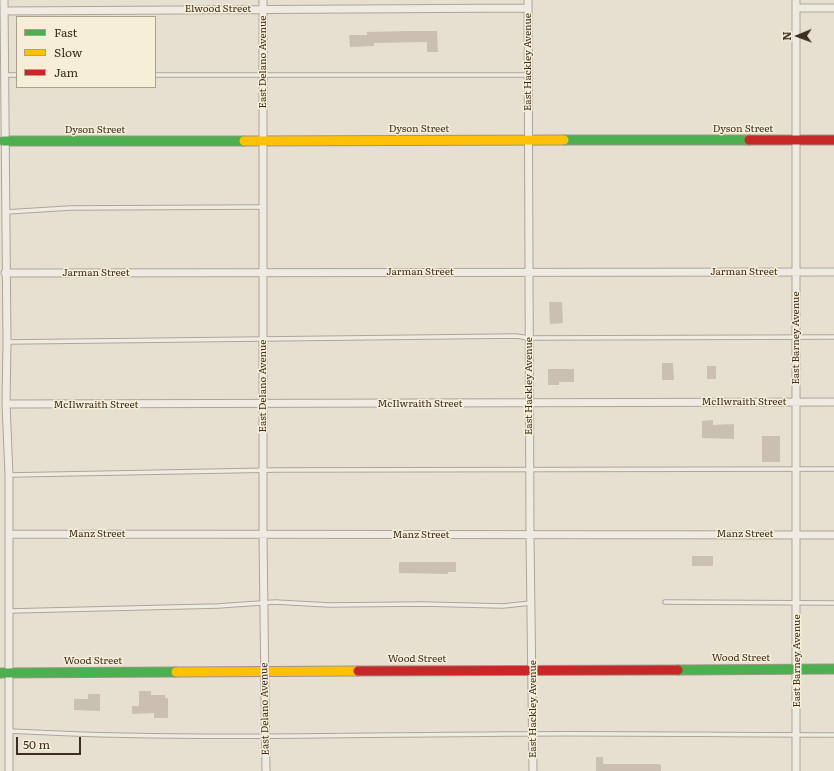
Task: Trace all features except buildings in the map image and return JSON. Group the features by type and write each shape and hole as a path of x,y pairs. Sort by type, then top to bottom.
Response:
{"street":[{"path":"4,0 5,273 7,342 6,404 9,475 9,611 4,673 9,731 9,771"},
{"name":"East Delano Avenue","path":"263,0 263,535 266,771"},
{"name":"East Hackley Avenue","path":"528,0 529,469 533,771"},
{"name":"East Barney Avenue","path":"796,0 796,771"},
{"name":"Elwood Street","path":"4,11 528,8"},
{"path":"796,8 834,8"},
{"name":"Dyson Street","path":"4,142 834,140"},
{"name":"Jarman Street","path":"5,273 834,272"},
{"name":"McIlwraith Street","path":"6,404 834,402"},
{"name":"Manz Street","path":"9,534 834,535"},
{"name":"Wood Street","path":"4,673 532,669 834,669"}],"lane":[{"path":"4,75 16,75"},
{"path":"156,75 528,75"},
{"path":"5,212 70,208 262,207"},
{"path":"7,342 516,336 529,338 834,337"},
{"path":"9,475 263,470 834,469"},
{"path":"9,611 210,606 264,602 329,605 423,604 502,606 531,603"},
{"path":"665,602 834,603"},
{"path":"9,731 69,734 266,735 834,735"}],"traffic: fast":[{"path":"564,140 749,140"},
{"path":"4,141 244,141"},
{"path":"678,670 834,669"},
{"path":"0,673 176,672"}],"traffic: slow":[{"path":"244,141 564,140"},
{"path":"176,672 358,671"}],"traffic: jam":[{"path":"749,140 834,140"},
{"path":"358,671 678,670"}]}
